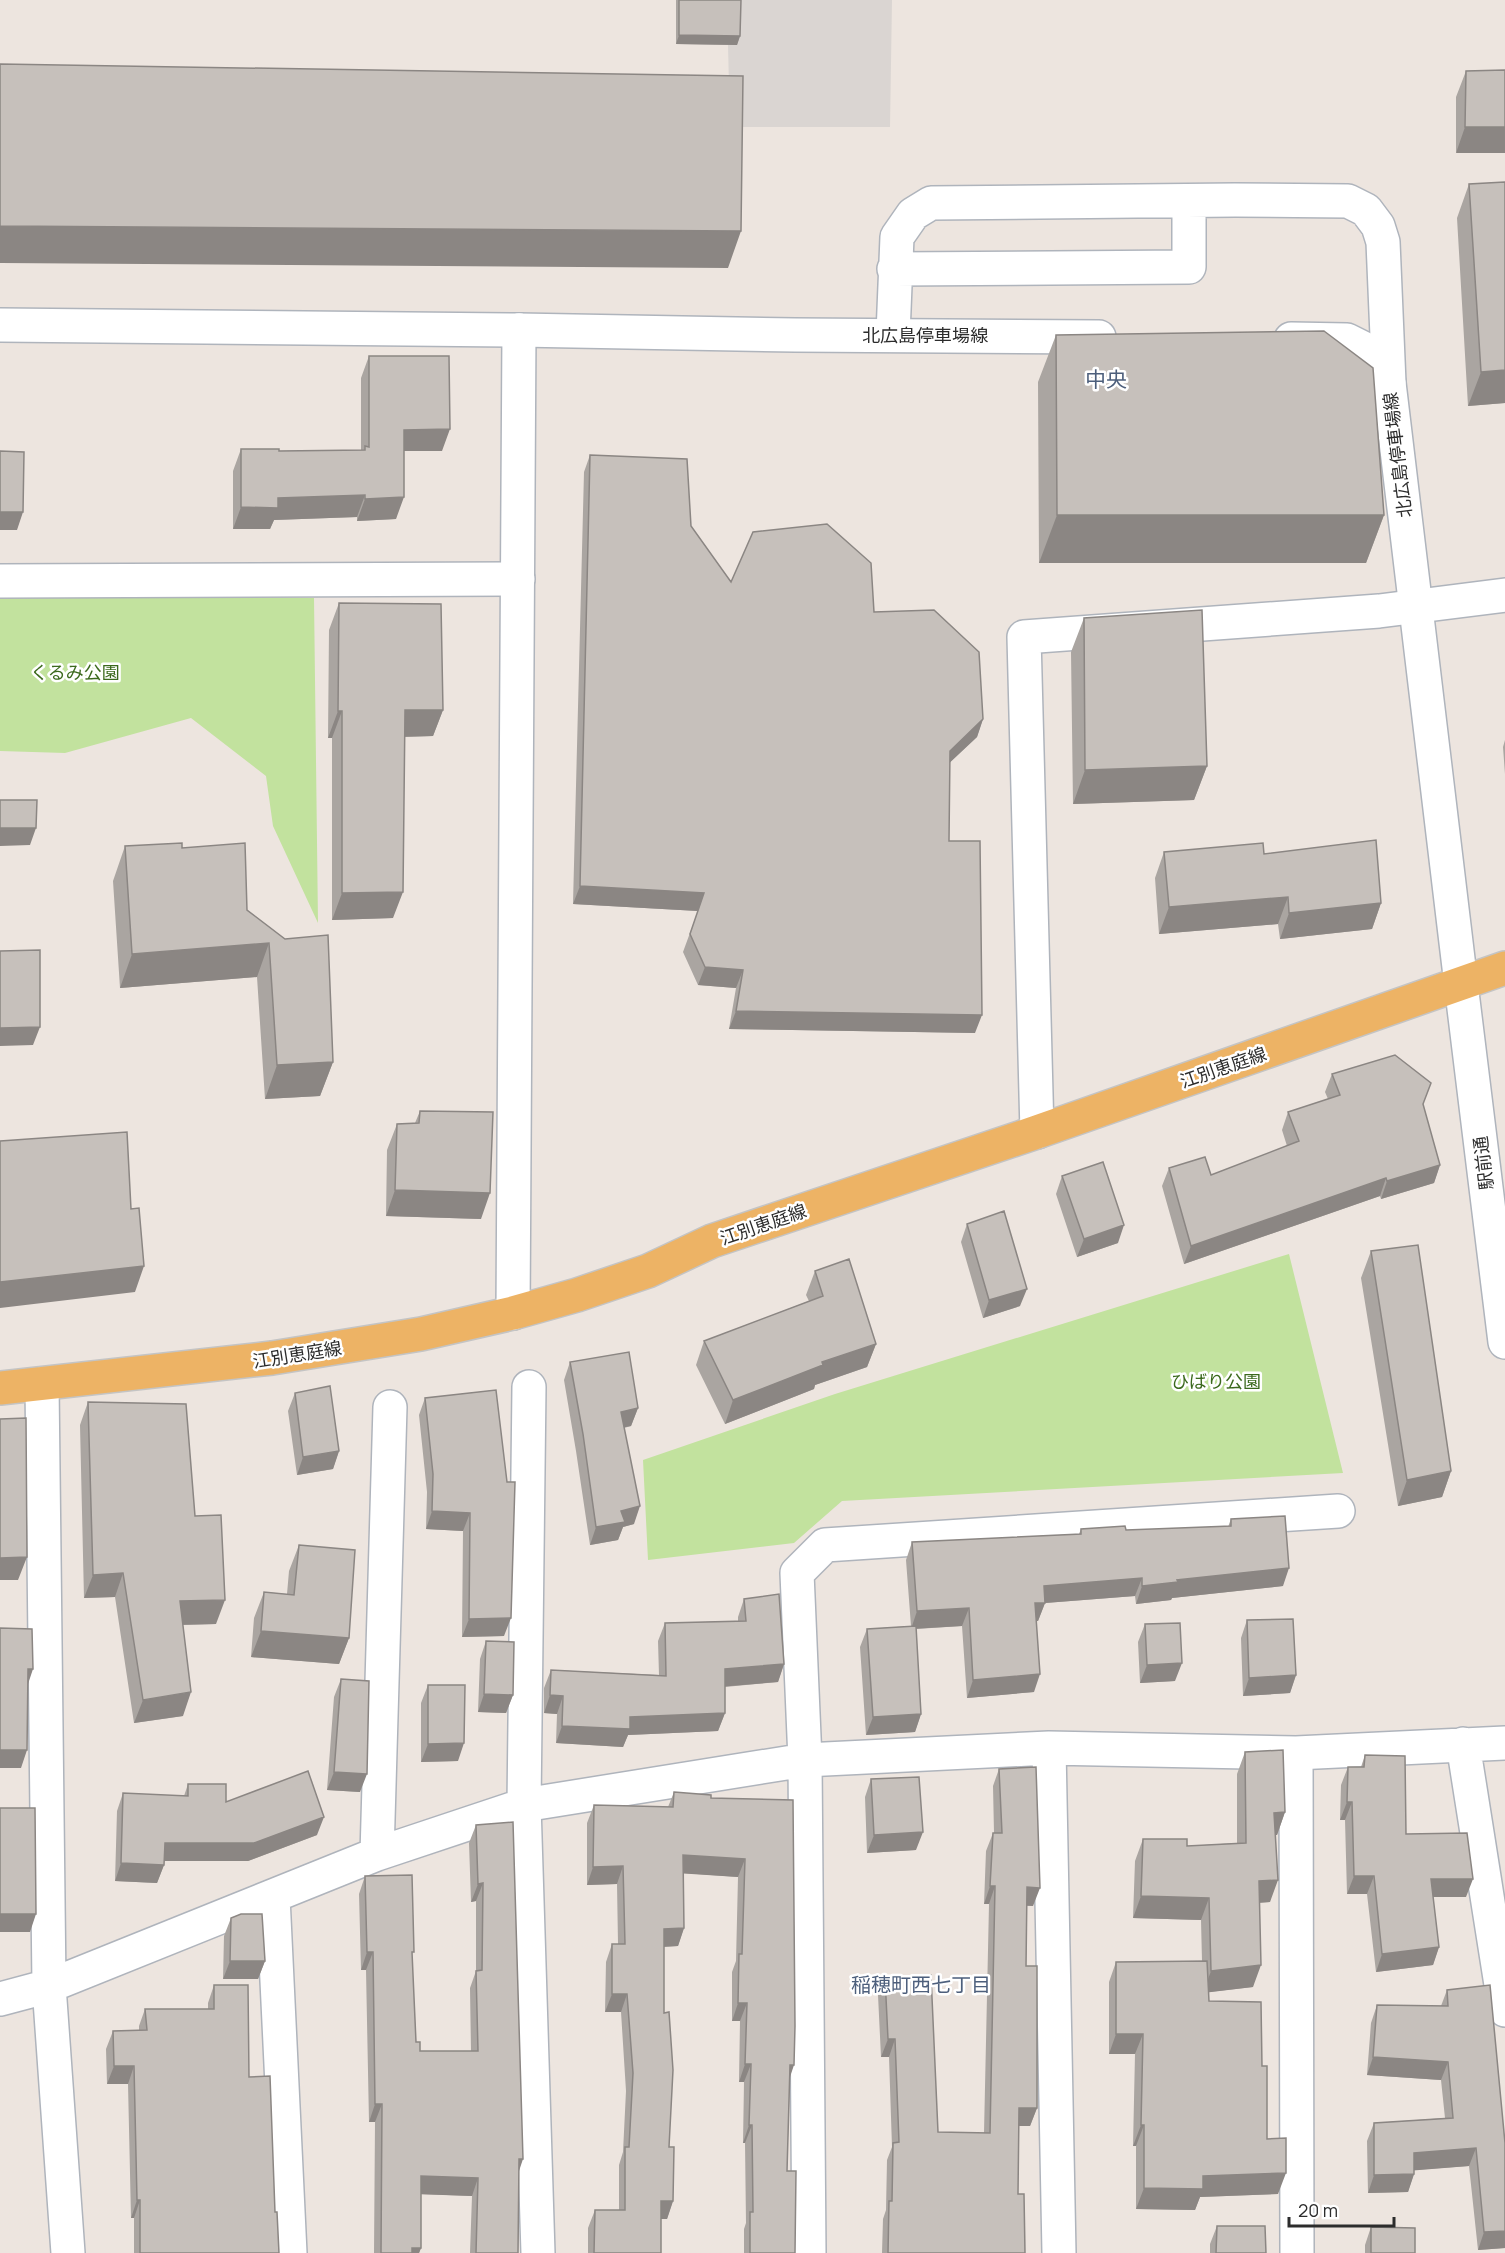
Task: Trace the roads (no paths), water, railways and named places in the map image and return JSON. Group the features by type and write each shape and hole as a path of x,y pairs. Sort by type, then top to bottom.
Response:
{"main road":[{"name":"江別恵庭線","path":"0,1388 272,1358 421,1334 513,1313 577,1295 648,1271 712,1241 1037,1132 1505,968"}],"street":[{"path":"894,268 1189,267 1189,201"},
{"path":"893,334 897,237 913,214 931,204 1348,201 1366,210 1378,226 1383,242 1389,383"},
{"name":"北広島停車場線","path":"0,325 1132,337"},
{"path":"513,1313 519,330"},
{"name":"北広島停車場線","path":"1263,339 1347,340 1375,354 1389,383 1461,984"},
{"path":"0,581 518,579"},
{"path":"1037,1132 1024,637 1415,608 1505,595"},
{"name":"駅前通","path":"1461,984 1505,1342"},
{"path":"42,1384 49,1986 68,2253"},
{"path":"529,1387 524,1805 538,2253"},
{"path":"377,1854 390,1407"},
{"path":"809,2253 805,1760 797,1573 825,1545 1338,1511"},
{"path":"0,1999 49,1986 377,1854 524,1805 805,1760 1049,1748 1296,1752 1505,1743"},
{"path":"1463,1744 1505,2010"},
{"path":"1049,1748 1059,2253"},
{"path":"1296,1752 1297,2253"},
{"path":"273,1897 290,2253"}],"district":[{"name":"中央","path":"1106,379"},
{"name":"稲穂町西七丁目","path":"921,1984"}],"park label":[{"name":"くるみ公園","path":"75,672"},
{"name":"ひばり公園","path":"1216,1381"}]}
